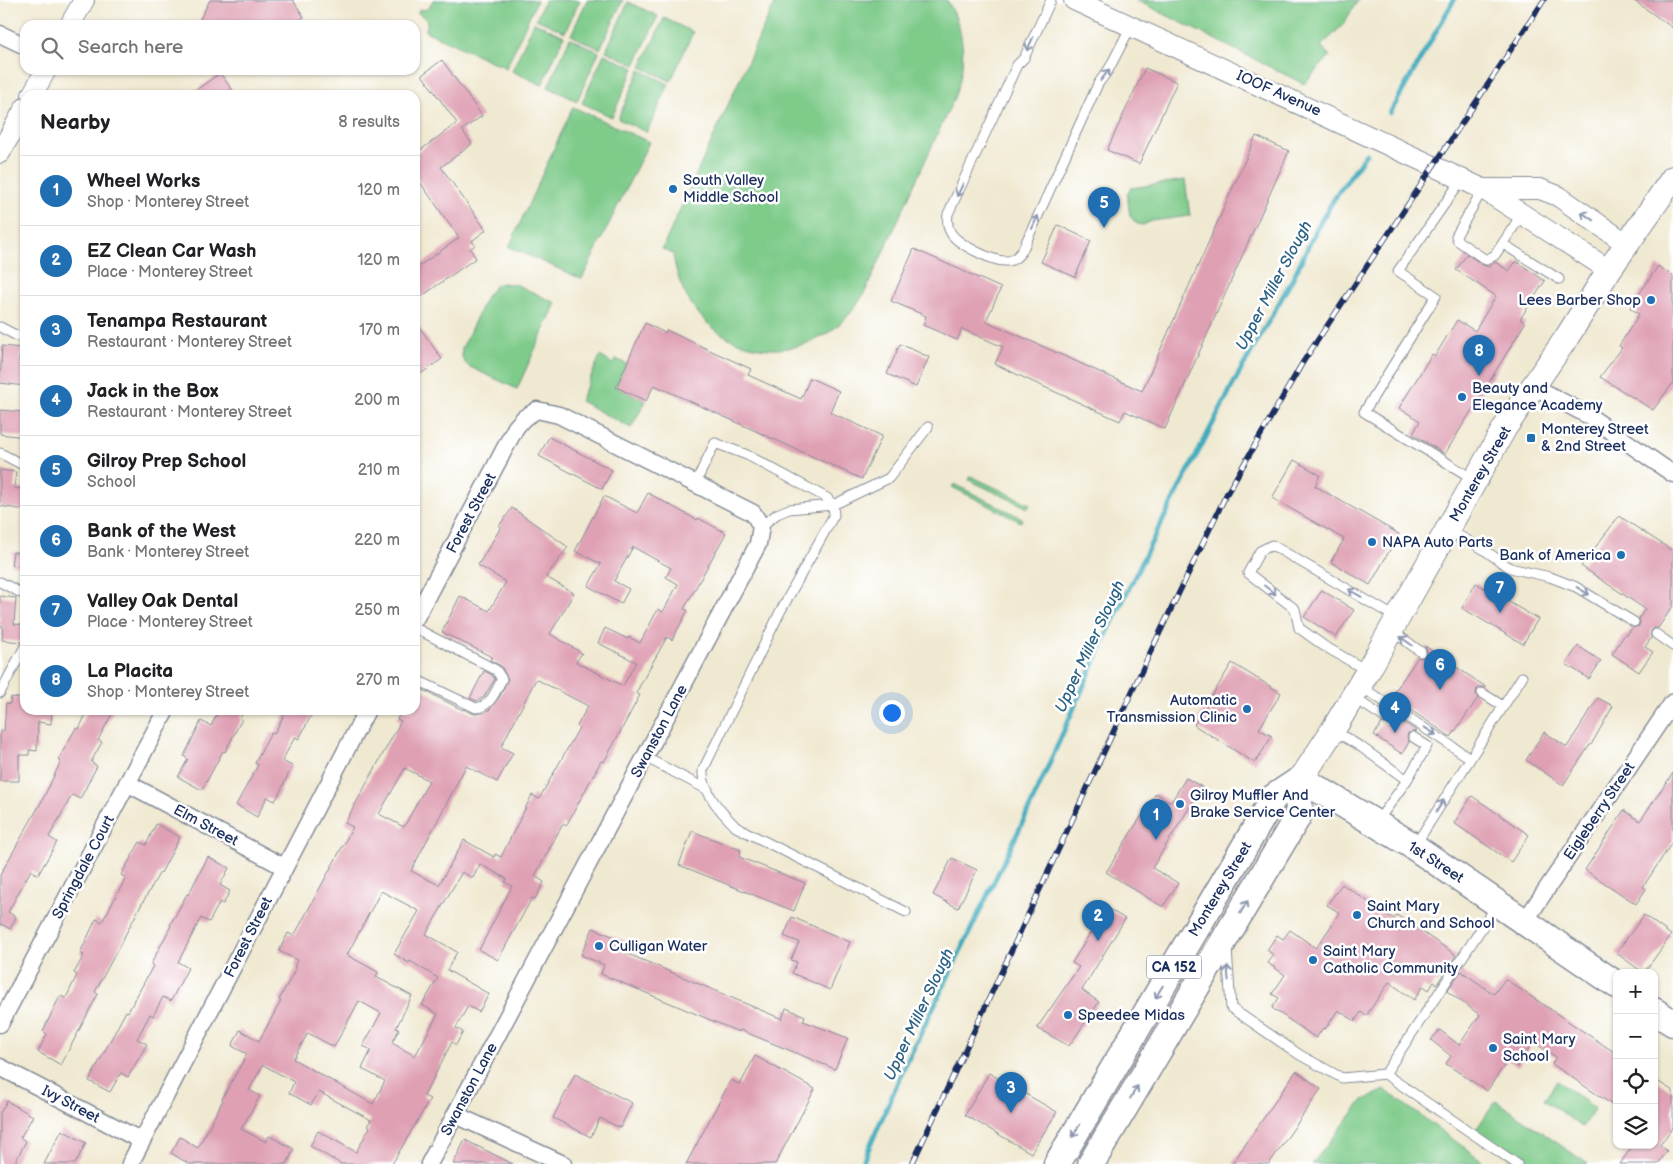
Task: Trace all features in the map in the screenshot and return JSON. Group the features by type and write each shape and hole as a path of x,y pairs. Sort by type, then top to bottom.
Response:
{"main road":[{"name":"Monterey Street","path":"1057,1164 1274,797 1301,779 1333,730 1504,429 1609,270 1673,178"},
{"name":"Monterey Street","path":"1091,1164 1298,816 1301,779"},
{"name":"1st Street","path":"1301,779 1414,847 1613,981"},
{"path":"1658,1013 1673,1024"}],"street":[{"path":"73,20 84,0"},
{"name":"IOOF Avenue","path":"1074,0 1484,188 1609,270"},
{"path":"0,34 20,44"},
{"path":"35,90 43,75"},
{"path":"0,153 20,117"},
{"name":"IOOF Avenue","path":"1484,188 1540,189 1558,196 1627,244"},
{"path":"1533,386 1589,416 1673,474"},
{"name":"Forest Street","path":"420,609 516,427 532,412 537,410 559,415 695,484"},
{"path":"695,484 753,513 761,526"},
{"name":"Swanston Lane","path":"429,1164 758,544 761,526"},
{"name":"Eigleberry Street","path":"1525,921 1673,702"},
{"name":"Springdale Court","path":"0,1024 163,715"},
{"name":"Forest Street","path":"130,1164 364,715"},
{"name":"Elm Street","path":"128,783 284,867"},
{"name":"Ivy Street","path":"0,1067 142,1141"},
{"path":"456,1115 562,1164"}],"lane":[{"path":"1051,0 1024,58 1017,65 948,214 947,223 950,233 958,241 997,260 1008,261 1016,259 1022,251 1098,84 1109,69 1131,26"},
{"path":"1462,178 1398,271 1436,296 1364,412 1476,480"},
{"path":"1484,188 1456,236 1458,241 1486,260 1495,255 1522,213"},
{"path":"1503,244 1559,279"},
{"path":"0,327 20,337"},
{"path":"761,526 776,514 789,509 833,506 888,478 928,427"},
{"path":"695,484 716,444 747,456 828,498 833,506 834,515 780,612 704,770 703,777 708,790 720,810 736,827 906,912"},
{"path":"0,453 20,463"},
{"path":"1448,530 1483,549 1510,568 1550,577 1576,587 1634,622"},
{"path":"1385,718 1360,685 1324,646 1299,628 1295,609 1248,573 1260,551 1272,545 1394,624 1421,652"},
{"path":"0,582 20,592"},
{"path":"420,631 496,670 502,679 489,704 482,708 476,708 420,681"},
{"path":"1656,634 1673,646"},
{"path":"0,693 20,655"},
{"path":"1414,847 1522,677"},
{"path":"1360,685 1470,758"},
{"path":"1482,693 1503,706"},
{"path":"1333,730 1361,747 1407,780"},
{"path":"1376,824 1407,780 1427,746 1413,737"},
{"path":"645,757 708,790"},
{"path":"1385,1074 1499,903"},
{"path":"1226,937 1231,1008 1300,1055 1342,1078 1385,1074 1517,1164"}],"green space":[{"path":"433,0 537,0 506,68 425,31 427,23 418,13 419,9 429,8"},
{"path":"545,0 580,0 565,32 536,19"},
{"path":"587,0 623,0 600,49 571,35"},
{"path":"776,0 947,0 958,24 963,60 954,98 866,290 844,320 817,339 787,348 756,347 727,337 702,318 683,290 673,254 662,249"},
{"path":"1136,0 1358,0 1343,25 1321,46 1330,56 1304,84"},
{"path":"628,2 658,16 635,65 606,51"},
{"path":"664,18 693,32 671,81 641,67"},
{"path":"534,22 564,36 542,85 512,71"},
{"path":"570,38 599,52 577,101 548,87"},
{"path":"604,54 634,68 612,117 582,103"},
{"path":"640,70 669,84 647,132 618,119"},
{"path":"573,107 649,142 582,279 509,247"},
{"path":"1185,180 1190,216 1152,221 1143,225 1137,224 1130,216 1127,194 1131,188"},
{"path":"503,283 517,285 556,303 517,389 470,367 465,363 462,356 462,348 487,295 496,285"},
{"path":"600,356 613,364 616,359 627,364 616,387 646,401 631,428 580,401"},
{"path":"971,476 1030,504 1028,508 969,480"},
{"path":"954,484 1022,518 1021,522 952,487"},
{"path":"1557,1081 1595,1108 1582,1127 1544,1100"},
{"path":"1385,1090 1487,1164 1312,1164 1363,1100"},
{"path":"1496,1101 1588,1164 1520,1164 1474,1132"}],"building":[{"path":"210,0 293,0 304,17 300,20 200,20"},
{"path":"1633,0 1673,0 1673,28"},
{"path":"442,60 482,116 462,130 472,144 441,167 486,230 472,241 475,245 470,249 476,258 420,297 420,265 459,238 420,182 420,150 457,123 422,75"},
{"path":"1145,68 1177,82 1139,164 1107,150"},
{"path":"217,75 221,75 232,90 196,90"},
{"path":"1256,136 1289,151 1165,429 1125,411 1120,421 1031,381 995,364 1003,347 962,329 957,340 923,325 926,316 891,301 914,249 1001,288 986,321 1142,391"},
{"path":"1058,225 1091,241 1075,277 1041,262"},
{"path":"1467,254 1483,265 1489,267 1495,262 1509,271 1516,261 1545,281 1520,319 1525,323 1445,454 1413,434 1420,421 1399,408 1432,354 1435,356 1457,320 1475,331 1496,296 1456,270"},
{"path":"1658,266 1673,276 1673,383 1653,410 1600,377 1622,348 1619,346 1639,314 1630,308"},
{"path":"645,323 665,333 666,330 751,369 748,375 801,399 810,378 839,391 830,412 882,436 862,479 654,385 646,401 616,387"},
{"path":"420,328 442,359 420,374"},
{"path":"900,344 929,357 916,387 887,374"},
{"path":"2,346 20,348 20,385 0,383"},
{"path":"0,410 20,412 20,436 0,434"},
{"path":"549,437 612,470 602,489 539,456"},
{"path":"1294,460 1320,475 1315,486 1399,534 1370,585 1331,562 1344,539 1272,498"},
{"path":"0,470 16,472 14,488 20,489 20,509 0,506"},
{"path":"648,493 697,520 698,518 726,533 684,609 688,610 672,640 667,637 636,693 640,695 604,762 601,761 566,826 563,824 555,838 535,876 544,882 535,899 532,898 498,960 479,950 512,886 505,882 507,879 480,864 473,878 462,872 426,934 457,952 447,970 489,994 479,1012 468,1006 456,1028 463,1032 456,1045 452,1042 424,1096 430,1099 392,1164 341,1164 310,1146 318,1131 356,1152 370,1127 367,1126 371,1120 319,1092 311,1105 289,1093 294,1082 263,1065 249,1090 260,1096 241,1129 266,1142 269,1136 294,1149 287,1164 189,1164 171,1153 180,1137 198,1148 247,1054 232,1046 240,1030 259,1041 281,1001 279,1000 296,968 294,967 297,960 279,951 288,933 294,936 353,827 345,823 401,721 397,719 399,715 420,715 420,688 474,714 489,710 500,696 508,679 501,666 490,660 492,657 442,632 460,596 489,611 506,582 478,565 501,527 499,526 512,508 568,547 546,577 574,593 550,634 582,653 576,662 623,686 636,662 598,643 605,628 640,643 658,609 663,612 678,584 666,577 671,568 633,547 614,581 629,589 621,604 588,586 601,564 575,551 604,496 637,513","holes":["536,679 588,706 577,726 579,728 539,799 532,795 501,857 495,854 494,857 464,840 439,885 411,871 466,766 497,782 513,753 501,747","405,768 429,781 404,827 379,814","381,891 419,911 394,954 409,963 410,961 438,978 422,1005 438,1014 415,1056 392,1043 399,1029 396,1028 412,996 376,977 378,972 347,955","359,1001 381,1013 363,1046 371,1050 362,1069 385,1081 373,1104 293,1059 308,1033 334,1047"]},
{"path":"1619,516 1673,551 1673,606 1658,628 1654,628 1651,631 1651,638 1645,647 1653,652 1639,672 1612,654 1625,634 1627,635 1632,628 1639,626 1639,618 1645,609 1581,566"},
{"path":"13,552 20,553 20,566 11,565"},
{"path":"1476,583 1538,619 1523,644 1462,608"},
{"path":"1322,590 1354,610 1336,637 1304,617"},
{"path":"0,596 16,598 14,624 20,625 20,642 2,640 3,626 0,626"},
{"path":"1425,646 1486,687 1477,689 1478,698 1451,737 1391,697 1418,657 1423,658 1426,655"},
{"path":"1578,646 1601,661 1589,679 1566,664"},
{"path":"1232,663 1281,693 1259,729 1272,736 1255,763 1194,725"},
{"path":"484,671 495,679 484,697 477,701 470,698"},
{"path":"11,697 20,698 20,715 52,715 51,724 38,722 37,751 29,750 29,755 19,755 19,781 0,781 0,731 4,731 6,703 10,704"},
{"path":"1598,698 1613,706 1591,745 1563,785 1526,760 1544,732 1567,747"},
{"path":"1388,713 1417,731 1408,733 1409,742 1402,754 1374,735 1382,723 1390,722 1391,718"},
{"path":"86,715 111,715 98,740 102,742 91,762 97,766 80,799 72,795 49,837 57,842 38,875 31,870 8,912 16,917 10,929 1,924 0,927 0,875 43,799 61,761 58,760 76,728 79,729"},
{"path":"216,715 242,715 240,718 242,719 225,752 223,751 202,790 178,777 188,759 184,756 201,721 211,726"},
{"path":"284,715 311,715 299,739 295,737 282,761 292,766 281,790 275,801 267,797 257,817 236,805 258,765 255,763 271,733 274,734"},
{"path":"1673,773 1673,841 1643,887 1646,889 1636,904 1585,870 1624,810 1640,821"},
{"path":"1186,778 1202,787 1152,868 1178,883 1163,907 1106,872 1156,793 1171,802"},
{"path":"1472,796 1529,835 1511,862 1454,823"},
{"path":"156,824 180,837 95,992 98,994 61,1065 38,1052 47,1034 43,1031 60,996 66,998 77,975 74,973 84,955 80,953 96,919 102,922 126,878 121,875 140,842 146,845"},
{"path":"692,831 741,850 739,857 805,883 794,911 679,865"},
{"path":"208,857 229,868 220,885 230,891 223,904 220,902 209,922 201,918 178,962 188,968 171,1001 163,997 153,1016 150,1014 137,1039 147,1044 128,1077 121,1073 110,1092 89,1081 126,1011 128,1012 153,966 151,964 170,925"},
{"path":"952,858 977,870 958,908 933,895"},
{"name":"Saint Mary Catholic Community","path":"1342,884 1394,919 1397,915 1456,955 1437,984 1434,982 1429,990 1423,986 1414,1000 1389,982 1366,1016 1361,1012 1355,1021 1338,1010 1325,1029 1323,1028 1316,1038 1272,1008 1279,998 1272,994 1285,975 1268,963 1274,955 1267,950 1277,935 1283,939 1290,930 1316,948 1340,913 1327,905"},
{"path":"1106,907 1125,919 1082,990 1099,1002 1069,1046 1037,1028 1079,967 1072,963"},
{"path":"1644,915 1671,935 1647,969 1638,969 1616,953"},
{"path":"792,917 850,942 830,990 792,973 797,962 791,960 799,942 784,936"},
{"path":"593,928 624,941 621,951 782,1019 786,1008 805,1016 803,1021 848,1038 835,1069 740,1030 739,1032 601,974 604,965 581,955"},
{"name":"Saint Mary School","path":"1461,971 1494,994 1505,979 1613,1051 1613,1105 1552,1064 1556,1057 1533,1042 1518,1067 1508,1060 1487,1091 1446,1064 1451,1056 1431,1040 1440,1030 1459,1045 1480,1015 1447,991"},
{"path":"755,1056 815,1089 775,1164 686,1164 731,1080 740,1085"},
{"path":"1296,1071 1321,1089 1269,1164 1232,1164"},
{"path":"989,1073 1057,1112 1031,1153 965,1115"},
{"path":"575,1074 632,1103 620,1128 600,1118 591,1137 553,1118"},
{"path":"1658,1082 1673,1091 1673,1127 1660,1145 1667,1151 1658,1164 1620,1164 1630,1149 1658,1149"},
{"path":"7,1101 33,1116 20,1138 26,1141 14,1164 0,1164 0,1113"},
{"path":"62,1130 86,1143 75,1164 44,1164"},
{"path":"465,1140 513,1164 453,1164"}],"waterway":[{"name":"Upper Miller Slough","path":"1390,113 1454,0"},
{"name":"Upper Miller Slough","path":"862,1164 904,1068 1031,805 1104,640 1147,551 1237,377 1292,280 1317,228 1334,199 1366,154"}],"railway":[{"path":"912,1164 1150,653 1226,495 1303,362 1544,0"}],"place":[{"name":"South Valley Middle School","path":"673,189"},
{"name":"Gilroy Prep School","path":"1104,228"},
{"name":"Lees Barber Shop","path":"1651,300"},
{"name":"La Placita","path":"1479,376"},
{"name":"Beauty and Elegance Academy","path":"1462,397"},
{"name":"Monterey Street & 2nd Street","path":"1531,438"},
{"name":"NAPA Auto Parts","path":"1372,542"},
{"name":"Bank of America","path":"1621,555"},
{"name":"Valley Oak Dental","path":"1500,613"},
{"name":"Bank of the West","path":"1440,690"},
{"name":"Automatic Transmission Clinic","path":"1247,709"},
{"name":"Jack in the Box","path":"1395,733"},
{"name":"Gilroy Muffler And Brake Service Center","path":"1180,804"},
{"name":"Wheel Works","path":"1156,840"},
{"name":"Saint Mary Church and School","path":"1357,915"},
{"name":"EZ Clean Car Wash","path":"1098,941"},
{"name":"Culligan Water","path":"599,946"},
{"name":"Saint Mary Catholic Community","path":"1313,960"},
{"name":"Speedee Midas","path":"1068,1015"},
{"name":"Saint Mary School","path":"1493,1048"},
{"name":"Tenampa Restaurant","path":"1011,1113"}]}
